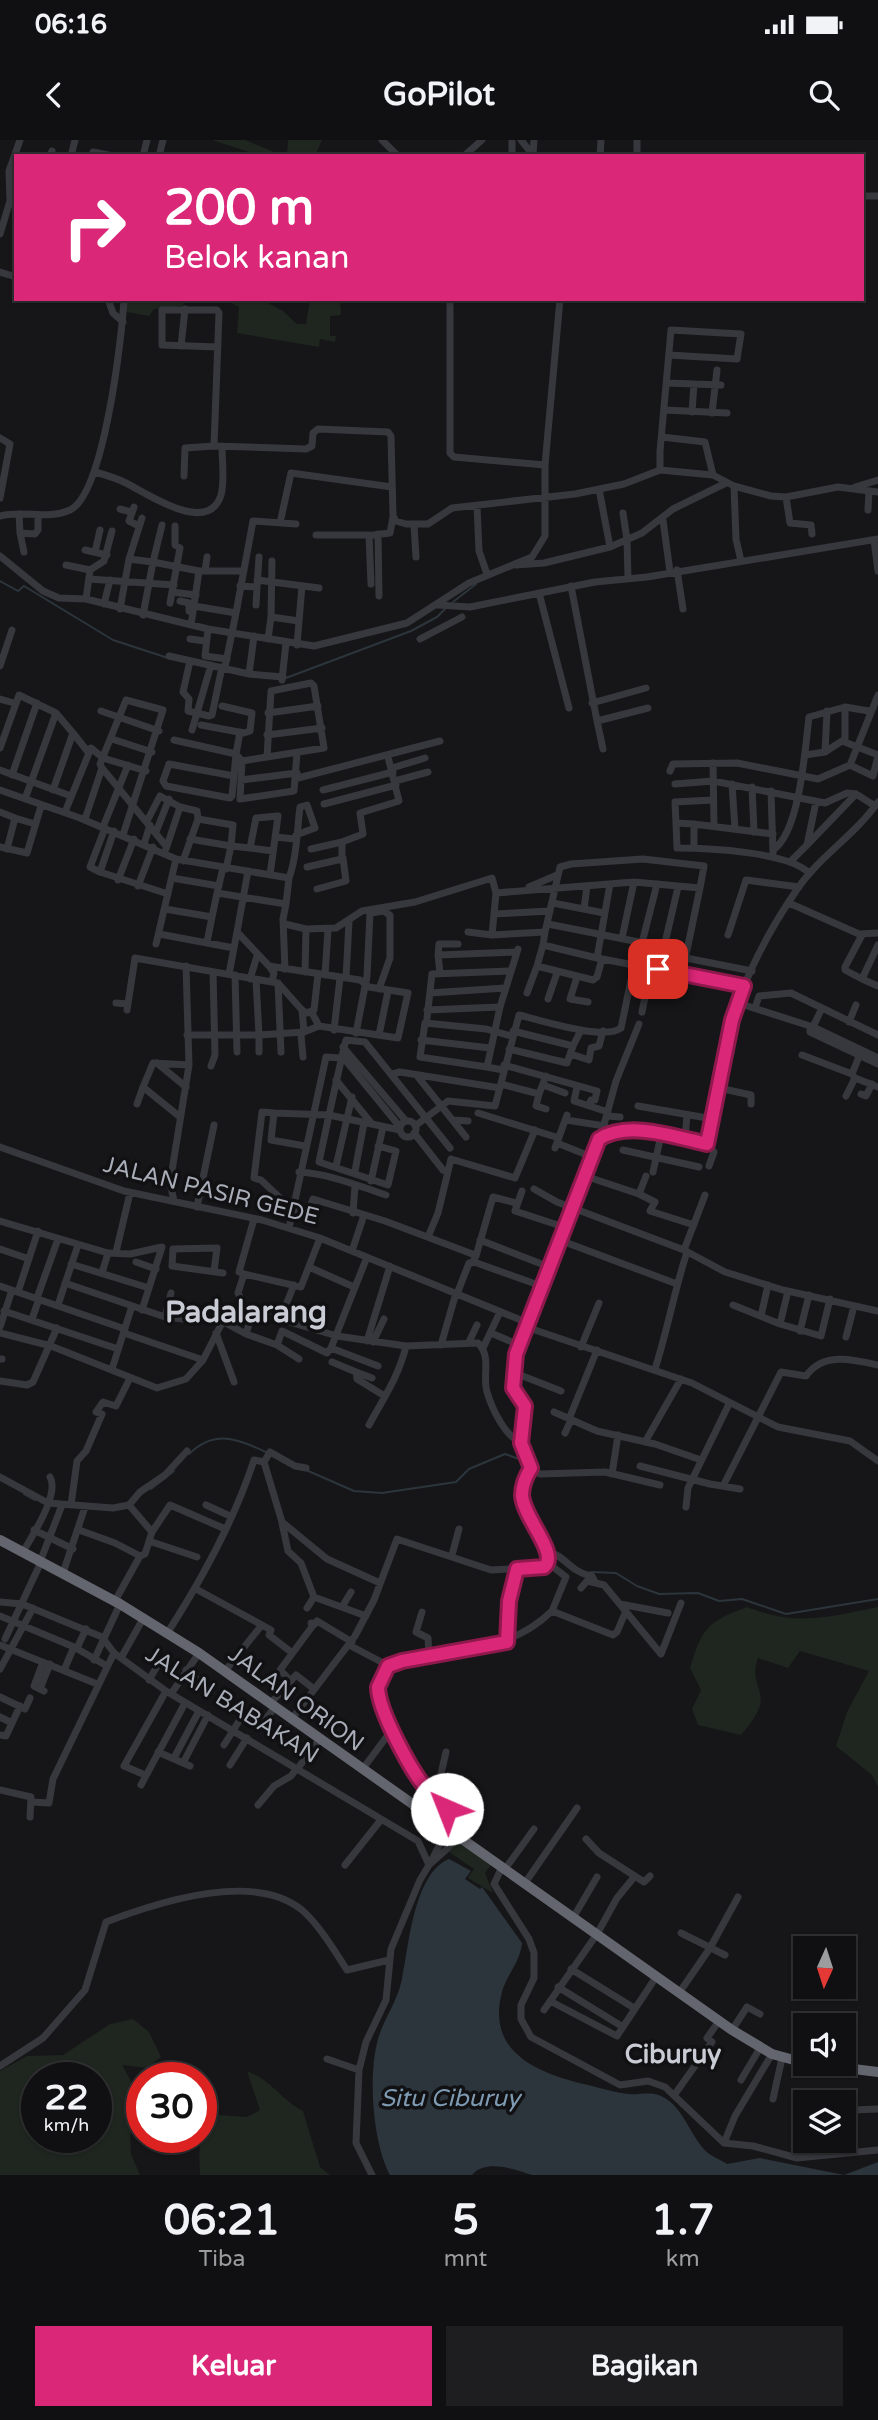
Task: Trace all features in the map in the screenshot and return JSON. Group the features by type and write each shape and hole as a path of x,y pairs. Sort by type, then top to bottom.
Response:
{"highway":[{"name":"JALAN ORION","path":"0,1539 118,1602 199,1653 732,2030 760,2048 793,2060"},
{"name":"JALAN ORION","path":"856,2069 878,2072"}],"street":[{"path":"382,140 396,154"},
{"path":"388,147 397,140"},
{"path":"466,154 482,140"},
{"path":"0,234 4,213 10,201 12,172"},
{"path":"109,301 113,313 123,322"},
{"path":"0,516 68,511 82,500 95,472 121,348 124,301"},
{"path":"450,301 450,453 454,457 545,465"},
{"path":"0,555 50,595 86,599 143,615 297,645 337,642 396,626 487,574 532,556 540,548 545,536 545,465 560,301"},
{"path":"181,346 185,309"},
{"path":"95,472 124,482 173,507 202,513 213,508 221,496 218,446 218,347 218,312 162,310 162,345 218,347"},
{"path":"660,470 670,334 674,329 741,334 737,359 669,355"},
{"path":"712,412 717,370"},
{"path":"667,383 717,385"},
{"path":"692,412 694,384"},
{"path":"665,410 727,413"},
{"path":"184,476 185,448 218,446 306,449 312,446 313,433 318,429 382,430 391,436 393,516 390,533 316,535"},
{"path":"662,437 705,442 713,475"},
{"path":"0,438 10,444 1,492"},
{"path":"393,516 400,523 430,523 452,508 547,498 599,489 660,470 713,475 734,486 786,497 824,489 853,488 878,492"},
{"path":"280,523 291,474 392,487"},
{"path":"853,488 878,480"},
{"path":"512,564 544,563 610,547 663,520 673,509 726,483"},
{"path":"734,486 736,539 741,561"},
{"path":"599,489 610,547"},
{"path":"868,510 869,491"},
{"path":"786,497 789,521 811,525 812,534"},
{"path":"477,505 479,551 487,574"},
{"path":"120,509 133,509 129,521 141,522 129,559 127,582 120,609"},
{"path":"622,513 627,540 628,578"},
{"path":"19,514 24,552"},
{"path":"20,533 37,532 37,515"},
{"path":"663,520 683,609"},
{"path":"190,662 183,693 189,699 188,711 212,715 232,632 253,521 296,524"},
{"path":"143,615 162,525"},
{"path":"414,525 416,557"},
{"path":"170,603 180,548 175,545 175,527"},
{"path":"85,550 94,546 100,530"},
{"path":"86,599 90,575 107,555 112,531"},
{"path":"371,584 373,535"},
{"path":"373,535 379,596"},
{"path":"434,606 470,607 571,586 876,542 878,571"},
{"path":"94,546 107,555"},
{"path":"188,624 207,557"},
{"path":"256,605 259,557"},
{"path":"129,559 202,571 242,570"},
{"path":"268,639 272,561"},
{"path":"66,565 110,580 151,582 195,595"},
{"path":"104,604 110,580"},
{"path":"240,586 271,582 319,587"},
{"path":"297,645 302,586"},
{"path":"571,586 603,748"},
{"path":"539,593 569,708"},
{"path":"180,601 190,605 188,624"},
{"path":"420,639 466,618 452,605"},
{"path":"194,606 236,613"},
{"path":"271,617 299,621"},
{"path":"208,629 205,656 249,674 283,678"},
{"path":"0,666 12,630"},
{"path":"249,674 254,636"},
{"path":"190,639 205,642"},
{"path":"278,689 283,678 286,643"},
{"path":"169,656 211,665 225,664"},
{"path":"192,730 211,665"},
{"path":"174,740 239,757 267,757 324,748 314,684 278,689 270,693 267,757"},
{"path":"592,703 646,688"},
{"path":"0,748 19,695 56,713 88,752"},
{"path":"670,771 673,764 737,763 776,769 801,778 819,779 850,765 869,711 878,695"},
{"path":"0,699 14,703"},
{"path":"123,835 134,807 159,731 163,710 127,699 100,764 118,788 134,807 151,826 167,850 179,860 289,878"},
{"path":"12,775 37,703"},
{"path":"201,726 250,731 252,713 222,706"},
{"path":"268,713 318,706"},
{"path":"773,854 791,830 809,717 845,707 869,711"},
{"path":"845,707 845,741"},
{"path":"597,722 648,708"},
{"path":"101,711 159,731"},
{"path":"825,752 827,711"},
{"path":"25,799 56,713"},
{"path":"267,735 321,728"},
{"path":"240,732 237,778 240,799 295,791 297,753"},
{"path":"52,790 73,733"},
{"path":"112,739 152,752"},
{"path":"237,778 230,798 166,786 163,781 169,764 237,778 297,776 388,757 440,741"},
{"path":"805,755 825,752 845,741 859,745 878,756 876,777 850,765"},
{"path":"65,812 88,752 93,749 103,758 146,771"},
{"path":"311,849 361,836 360,813 399,801 388,757"},
{"path":"323,790 425,758"},
{"path":"713,764 714,827"},
{"path":"128,765 90,867 118,880 168,894"},
{"path":"85,820 102,768"},
{"path":"0,770 71,796"},
{"path":"324,804 428,772"},
{"path":"675,784 713,781 816,802 827,802 844,793 856,794 877,804 858,828 809,873 789,903 744,986 707,1144"},
{"path":"732,784 735,830"},
{"path":"752,787 754,832"},
{"path":"0,790 65,812 144,844 167,850"},
{"path":"771,791 773,854"},
{"path":"790,862 856,794"},
{"path":"144,844 159,797 169,799 180,807 197,810 198,819 172,878 156,944"},
{"path":"151,826 169,799"},
{"path":"713,800 675,802 676,847 773,854 809,873"},
{"path":"807,845 816,802"},
{"path":"15,818 3,848 27,853 41,806"},
{"path":"167,850 180,807"},
{"path":"0,813 35,824"},
{"path":"250,848 255,819 278,816 270,875"},
{"path":"198,819 234,823 231,846 207,942"},
{"path":"676,823 773,834"},
{"path":"694,824 694,848"},
{"path":"100,872 114,831"},
{"path":"275,837 296,837 286,904 282,968 275,982"},
{"path":"118,880 134,839"},
{"path":"190,839 273,851"},
{"path":"317,888 346,881 342,842"},
{"path":"138,886 153,847"},
{"path":"307,867 343,858"},
{"path":"527,993 543,945 557,875 563,864 643,859 704,866 682,974"},
{"path":"237,1052 232,975 234,948 248,872"},
{"path":"526,888 557,875"},
{"path":"172,878 243,898 286,904"},
{"path":"351,920 370,909 415,901 490,878 494,880 495,891 492,934"},
{"path":"728,935 746,880 799,887"},
{"path":"495,891 634,882 700,888"},
{"path":"622,938 634,882"},
{"path":"537,966 557,973 594,979 610,884"},
{"path":"642,943 657,884"},
{"path":"584,909 587,886"},
{"path":"658,969 678,887"},
{"path":"789,903 862,935 878,933"},
{"path":"494,914 552,907 604,913"},
{"path":"165,909 212,918"},
{"path":"285,924 328,930 370,913 383,911 390,915 390,958 379,989"},
{"path":"356,1032 363,983 367,976 370,913"},
{"path":"334,1030 351,920"},
{"path":"468,932 492,934 547,928 622,938 664,947"},
{"path":"305,972 306,929"},
{"path":"319,1027 312,1013 322,975 328,930"},
{"path":"237,932 274,973 281,1052"},
{"path":"159,934 234,948"},
{"path":"862,935 845,970 878,986"},
{"path":"440,973 439,944 457,944"},
{"path":"543,945 744,986"},
{"path":"862,979 878,945"},
{"path":"438,955 517,951 500,1007 487,1066"},
{"path":"257,956 253,979 259,1052"},
{"path":"686,958 752,971"},
{"path":"116,1003 127,1007 133,959 275,982 302,1010 312,1013"},
{"path":"174,1201 170,1184 189,1065 186,966"},
{"path":"187,1035 280,1035 302,1033 319,1027 398,1038 402,1032 408,993 379,989 343,978 269,966"},
{"path":"500,1007 427,1014 431,975 511,971"},
{"path":"211,1066 215,1055 213,972"},
{"path":"548,999 557,973"},
{"path":"577,977 569,1002 588,1002"},
{"path":"478,1108 495,1106 519,1015 581,1030 615,1032 621,1028 631,980 647,982 650,989 642,1012"},
{"path":"430,993 506,988"},
{"path":"379,1035 388,991"},
{"path":"755,1008 759,996 772,997 791,993 878,1035"},
{"path":"738,1003 811,1029 878,1064"},
{"path":"849,1022 856,1005"},
{"path":"811,1029 822,1008"},
{"path":"302,1010 303,1057"},
{"path":"589,1105 598,1092 546,1076 504,1067 421,1058 421,1040 425,1023 512,1034 572,1050 589,1060 591,1048 599,1046 603,1031"},
{"path":"595,1582 592,1576 577,1572 552,1553 533,1525 523,1499 528,1473 521,1443 525,1406 513,1390 514,1359 567,1228 639,1024"},
{"path":"509,1049 570,1062 581,1030"},
{"path":"378,1146 396,1153 389,1184 319,1162 343,1046 349,1040 365,1042 450,1148"},
{"path":"421,1040 491,1048"},
{"path":"343,1046 402,1126 406,1136 448,1101 478,1108 535,1130 557,1143 592,1157"},
{"path":"861,1053 878,1058"},
{"path":"846,1096 861,1053"},
{"path":"802,1055 875,1086 866,1096 861,1094"},
{"path":"289,1228 326,1057 342,1057 402,1126"},
{"path":"137,1104 150,1066 157,1063 189,1065"},
{"path":"157,1063 186,1087"},
{"path":"392,1074 400,1072 539,1094"},
{"path":"418,1076 466,1137"},
{"path":"546,1076 536,1106 546,1109"},
{"path":"336,1080 352,1097 368,1124"},
{"path":"543,1085 565,1093"},
{"path":"143,1087 180,1117"},
{"path":"577,1087 574,1100 620,1117"},
{"path":"719,1088 751,1095 751,1104"},
{"path":"337,1166 352,1097"},
{"path":"638,1106 713,1119"},
{"path":"453,1120 472,1121 478,1108"},
{"path":"443,1170 415,1130 402,1126 368,1124 313,1112 262,1112 254,1178 261,1180 294,1210 308,1213 313,1199 428,1237 544,1287"},
{"path":"274,1113 271,1140 305,1146"},
{"path":"685,1139 687,1115"},
{"path":"557,1143 566,1118 605,1126"},
{"path":"351,1171 368,1124"},
{"path":"197,1207 214,1125"},
{"path":"372,1178 383,1126"},
{"path":"428,1237 438,1213 451,1159 515,1178 535,1130"},
{"path":"599,1139 630,1130 707,1144 714,1152 709,1166"},
{"path":"639,1194 656,1156 661,1135"},
{"name":"JALAN PASIR GEDE","path":"0,1147 130,1193 254,1219 320,1238 581,1347 681,1379 790,1431 850,1441 878,1461"},
{"path":"623,1150 699,1167"},
{"path":"299,1172 333,1175 355,1186 386,1195"},
{"path":"585,1175 655,1202 650,1211 694,1225"},
{"path":"352,1213 355,1186"},
{"path":"534,1189 574,1209 686,1251 725,1272 788,1291 878,1311"},
{"path":"522,1191 515,1211 567,1228"},
{"path":"102,1273 112,1253 130,1193"},
{"path":"441,1345 456,1294 469,1263 474,1258 494,1195 516,1203"},
{"path":"654,1369 674,1310 677,1284 705,1195"},
{"path":"352,1251 364,1215"},
{"path":"254,1219 239,1272 244,1274 301,1287 320,1238"},
{"path":"0,1221 112,1253 161,1250 172,1253"},
{"path":"0,1327 4,1311 29,1259 38,1231"},
{"path":"32,1319 58,1239"},
{"path":"480,1240 552,1268"},
{"path":"562,1241 677,1284"},
{"path":"58,1305 78,1245"},
{"path":"175,1248 217,1248 219,1272 172,1266 172,1253 175,1248"},
{"path":"0,1249 29,1259"},
{"path":"142,1310 161,1250"},
{"path":"277,1345 282,1331 327,1353 337,1335 367,1257"},
{"path":"136,1262 156,1269"},
{"path":"71,1264 149,1288"},
{"path":"370,1341 390,1266"},
{"path":"309,1267 354,1287"},
{"path":"238,1317 242,1301 238,1293 244,1274"},
{"path":"65,1283 165,1317 182,1319 187,1311"},
{"path":"281,1317 294,1285"},
{"path":"761,1316 768,1285"},
{"path":"0,1286 203,1360"},
{"path":"780,1324 788,1291"},
{"path":"165,1317 171,1293"},
{"path":"800,1331 809,1295"},
{"path":"733,1305 780,1324 821,1336 830,1299"},
{"path":"581,1347 599,1303"},
{"path":"112,1369 132,1306"},
{"path":"846,1337 854,1306"},
{"path":"4,1311 118,1349"},
{"path":"500,1312 483,1348 487,1391 510,1437 521,1443"},
{"path":"246,1334 252,1314"},
{"path":"0,1333 51,1346 154,1388 186,1380 203,1360 222,1321 252,1314 281,1317 337,1335 370,1341 406,1346 469,1342 478,1343 483,1348"},
{"path":"370,1341 384,1319"},
{"path":"222,1321 246,1334 277,1345 299,1359"},
{"path":"469,1342 477,1325"},
{"path":"0,1381 31,1383 51,1346 57,1328"},
{"path":"216,1333 234,1382"},
{"path":"491,1333 519,1345"},
{"path":"369,1425 383,1395 396,1382 406,1346"},
{"path":"331,1348 379,1366"},
{"path":"565,1433 597,1350"},
{"path":"723,1486 782,1371 806,1376 814,1365 835,1359 878,1365"},
{"path":"370,1361 364,1375 357,1379 383,1395"},
{"path":"332,1362 364,1375"},
{"path":"515,1373 561,1391"},
{"path":"97,1684 2,1640 22,1604 51,1538 76,1464 86,1451 102,1414 96,1412 103,1402 116,1406 130,1378"},
{"path":"645,1442 681,1379"},
{"path":"686,1507 692,1479 729,1404"},
{"path":"554,1412 597,1431 645,1442 701,1460"},
{"path":"612,1474 618,1435"},
{"path":"0,1477 48,1504 113,1508 130,1505 140,1492 165,1475 187,1451"},
{"path":"167,1632 196,1589 254,1460 268,1457 306,1468"},
{"path":"268,1457 287,1550 301,1563 314,1597 366,1616"},
{"path":"640,1465 740,1489"},
{"path":"528,1473 612,1474 660,1488 663,1472"},
{"path":"23,1552 54,1488 50,1477"},
{"path":"94,1660 140,1556 145,1554 152,1532 172,1504 223,1528"},
{"path":"130,1505 152,1532"},
{"path":"206,1505 230,1516"},
{"path":"63,1573 85,1508"},
{"path":"282,1522 327,1559 380,1583"},
{"path":"452,1555 459,1529"},
{"path":"34,1530 73,1549"},
{"path":"79,1530 140,1556"},
{"path":"291,1681 280,1670 312,1623 317,1621 351,1644 388,1666 429,1655 485,1648 507,1642 525,1633 552,1611 566,1577 548,1563 517,1569 491,1570 400,1538 395,1541 366,1616 351,1644 291,1720"},
{"path":"149,1541 197,1558"},
{"path":"548,1563 552,1553"},
{"path":"507,1642 509,1601 517,1569"},
{"path":"581,1588 585,1581 604,1585 662,1654 681,1604"},
{"path":"196,1589 271,1630 269,1635 291,1653"},
{"path":"342,1607 351,1592"},
{"path":"307,1608 314,1597"},
{"name":"JALAN BABAKAN","path":"0,1602 22,1604 103,1635 119,1656 185,1703 297,1768 380,1821 418,1841 430,1863"},
{"path":"620,1604 668,1613"},
{"path":"0,1667 33,1608"},
{"path":"552,1611 612,1635 617,1632 625,1613"},
{"path":"422,1612 416,1632 428,1638 429,1655"},
{"path":"0,1616 75,1647 107,1666"},
{"path":"31,1802 49,1803 52,1779 97,1684 107,1666 119,1656 144,1617"},
{"path":"225,1671 261,1626"},
{"path":"64,1670 86,1629"},
{"path":"145,1775 124,1766 170,1692 199,1653"},
{"path":"42,1690 34,1686 47,1663"},
{"path":"388,1666 378,1693 422,1784 447,1809"},
{"path":"150,1679 156,1668"},
{"path":"186,1670 211,1691"},
{"path":"262,1724 296,1675 314,1689"},
{"path":"0,1697 25,1709 30,1698"},
{"path":"141,1785 185,1703"},
{"path":"0,1735 6,1736 20,1706"},
{"path":"174,1758 199,1711"},
{"path":"224,1745 244,1713"},
{"path":"158,1752 187,1765 208,1715"},
{"path":"0,1717 10,1722"},
{"path":"362,1770 393,1728"},
{"path":"230,1765 247,1738"},
{"path":"258,1805 297,1768 319,1740"},
{"path":"372,2175 356,2143 359,2070 366,2042 386,2000 389,1960 430,1863 447,1849 447,1809 440,1778 446,1752"},
{"path":"0,1790 31,1797 30,1817"},
{"path":"449,1830 471,1807"},
{"path":"525,1883 577,1808"},
{"path":"345,1865 380,1821"},
{"path":"534,1829 503,1868 494,1884 529,1939 534,1953 534,1978 522,2004 522,2026 531,2037 609,2080 625,2085 649,2081 675,2094 724,2143 762,2147 797,2158 839,2153"},
{"path":"586,1839 599,1853 635,1876 646,1882 650,1876"},
{"path":"544,2011 597,1934 617,1898 635,1876"},
{"path":"573,1918 597,1877"},
{"path":"0,2066 43,2038 85,1990 106,1922 153,1906 234,1892 269,1893 304,1912 347,1970 389,1960"},
{"path":"680,1993 710,1948 738,1897"},
{"path":"681,1933 725,1955"},
{"path":"571,1969 634,2008"},
{"path":"550,2001 617,2036 656,1977"},
{"path":"558,1987 623,2027"},
{"path":"732,2030 747,2007 760,2014"},
{"path":"675,2094 712,2042 707,2038 719,2021"},
{"path":"741,2080 760,2048"},
{"path":"724,2143 736,2116 777,2056"},
{"path":"773,2099 777,2056"},
{"path":"327,2059 359,2070"},
{"path":"856,2110 878,2109"},
{"path":"856,2151 878,2150"}],"shaded area":[{"path":"212,140 245,140 279,154 255,154"},
{"path":"288,140 322,140 316,154 287,154"},
{"path":"126,301 184,301 183,306 154,309 149,316 127,312"},
{"path":"228,301 265,301 283,311 297,324 306,324 310,301 340,301 341,315 330,316 330,336 336,336 335,342 320,339 319,347 237,333 239,307"},
{"path":"747,1607 781,1617 812,1618 878,1607 878,1787 872,1775 836,1746 847,1712 869,1671 800,1651 788,1668 758,1658 755,1670 761,1700 753,1720 741,1735 698,1725 692,1709 701,1690 690,1668 698,1644 715,1622"},
{"path":"457,1840 491,1865 485,1873 493,1893 468,1878 474,1869 449,1852"},
{"path":"133,2019 149,2032 161,2057 155,2062 126,2062 126,2065 122,2065 126,2072 126,2153 131,2153 140,2175 0,2175 0,2071 27,2056 63,2055 110,2024"},
{"path":"247,2071 263,2079 303,2111 320,2167 330,2175 200,2175 200,2153 217,2153 217,2116 247,2117 260,2110"}],"water":[{"name":"Situ Ciburuy","path":"449,1859 471,1871 465,1879 480,1889 482,1887 522,1943 519,1957 502,1992 499,2014 502,2032 510,2047 523,2059 555,2076 620,2093 661,2096 676,2107 702,2147 727,2164 760,2158 844,2175 532,2175 492,2166 472,2175 390,2175 375,2125 373,2085 376,2048 400,1986 421,1894 437,1867"},
{"path":"878,2162 878,2175 844,2175"}],"waterway":[{"path":"0,581 18,591 24,586 113,640 168,658"},
{"path":"453,602 476,584"},
{"path":"286,678 411,631 437,617 446,608"},
{"path":"189,1454 208,1441 217,1439 236,1440 266,1452"},
{"path":"306,1470 354,1491 382,1493 456,1482 469,1469 505,1454 519,1459 527,1471"},
{"path":"151,1489 174,1471"},
{"path":"532,1479 529,1496 531,1508 549,1545"},
{"path":"24,1494 35,1500"},
{"path":"591,1572 616,1573 637,1586 659,1594 698,1593 719,1601 742,1599 786,1614 878,1599"}],"district":[{"name":"Padalarang","path":"246,1312"},
{"name":"Ciburuy","path":"673,2054"}],"route":[{"path":"447,1809 422,1784 384,1709 378,1687 388,1666 402,1661 422,1655 453,1653 507,1642 509,1601 517,1569 544,1567 550,1559 550,1553 528,1516 522,1495 531,1468 521,1443 525,1406 513,1390 516,1354 552,1268 599,1139 636,1130 707,1144 732,1020 743,992 744,986 658,969"}]}
